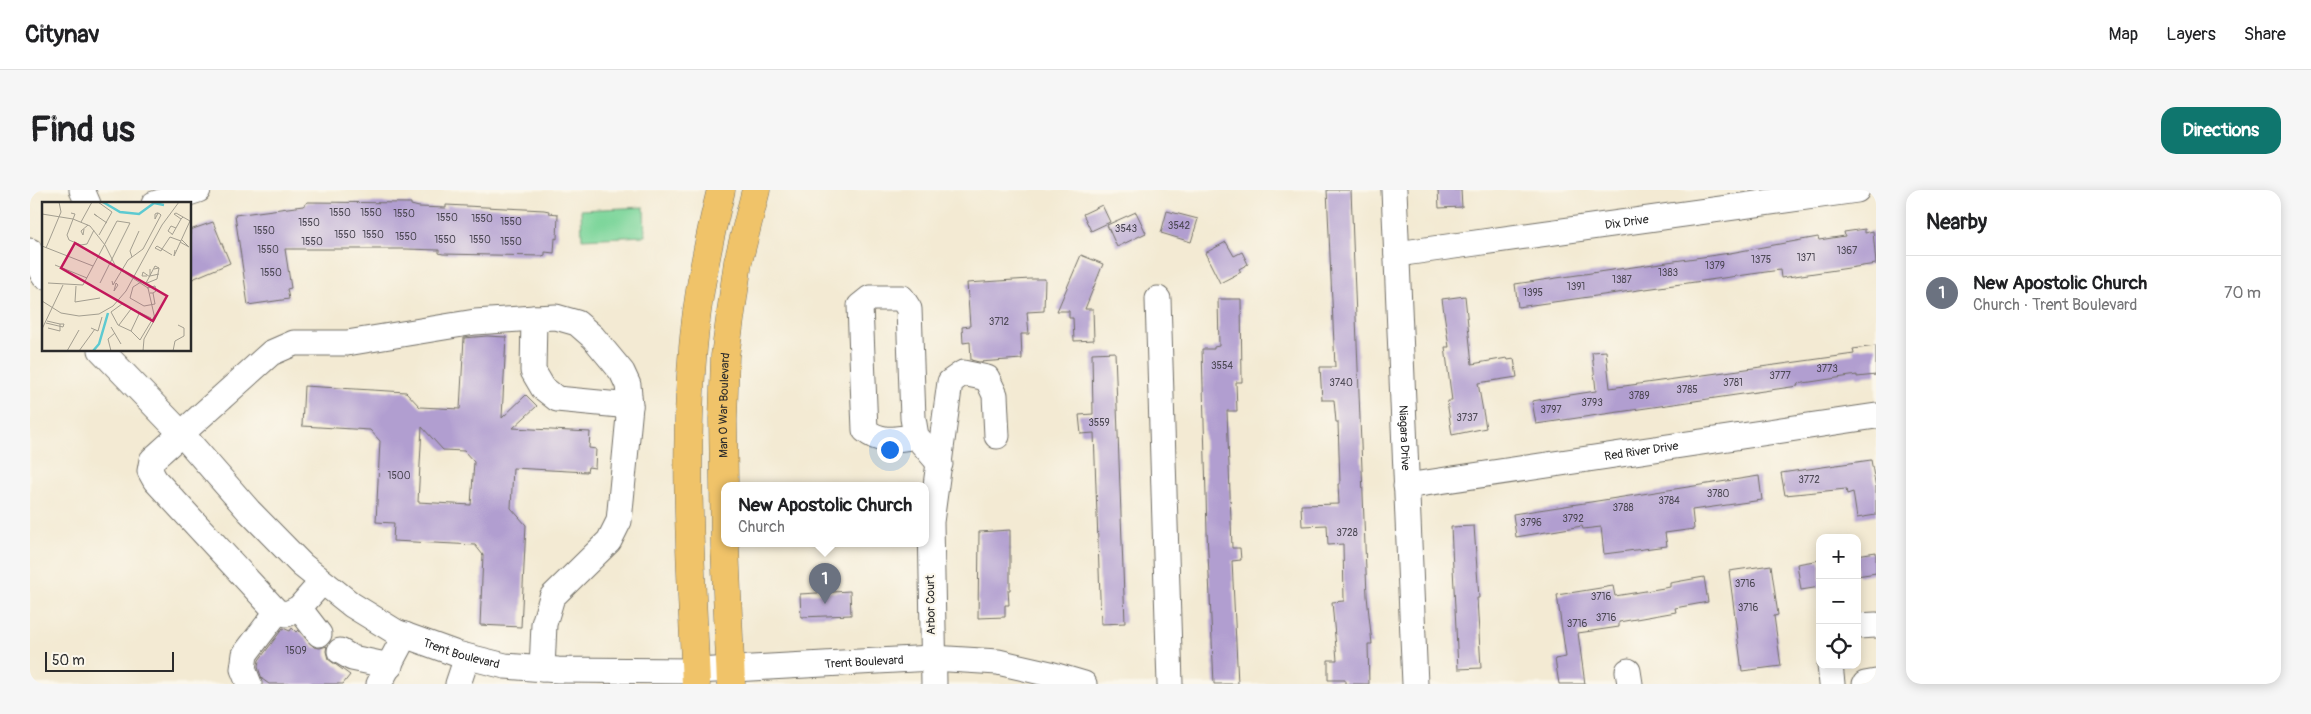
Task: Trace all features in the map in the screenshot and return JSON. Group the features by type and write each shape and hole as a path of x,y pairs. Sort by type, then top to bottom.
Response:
{"main road":[{"path":"696,677 689,460 690,397 695,327 701,283 721,190"},
{"name":"Man O War Boulevard","path":"724,482 723,430 726,356 738,262 756,190"},
{"name":"Man O War Boulevard","path":"726,547 730,676"}],"street":[{"path":"82,190 87,202"},
{"path":"160,202 198,190"},
{"name":"Niagara Drive","path":"1394,190 1415,684"},
{"name":"Dix Drive","path":"1396,254 1858,190"},
{"path":"30,252 42,273"},
{"path":"916,436 884,441 872,436 865,430 860,306 870,298 902,298 909,309 913,418 916,436 940,464"},
{"path":"1158,298 1170,684"},
{"path":"319,634 288,610 155,480 150,471 152,460 271,353 294,343 347,343 475,322 556,317 577,323 593,337 622,372 628,386 630,406 619,522 609,541 552,597 544,624 542,669"},
{"path":"534,318 533,371 543,388 557,399 630,406"},
{"name":"Trent Boulevard","path":"102,351 181,433 256,518 302,565 322,582 352,605 405,635 466,657 505,666 696,677 730,676 932,658 998,662 1084,684"},
{"name":"Arbor Court","path":"934,684 932,658 931,522 950,382 964,374 987,378 995,395 997,436"},
{"name":"Red River Drive","path":"1406,486 1876,416"},
{"path":"249,684 243,669 245,654 288,610 322,582"},
{"path":"1861,626 1876,625"},
{"path":"340,651 385,675 405,635"},
{"path":"458,684 466,657"},
{"path":"1830,669 1832,684"},
{"path":"1865,684 1876,682"}],"green space":[{"path":"644,207 645,236 582,239 581,210"}],"building":[{"path":"1327,190 1351,190 1367,596 1372,644 1368,644 1369,684 1345,684 1345,680 1328,680 1328,660 1337,660 1332,602 1344,601 1343,544 1328,545 1327,525 1302,526 1301,505 1339,504 1338,422 1336,422 1334,400 1322,400 1320,367 1335,367"},
{"path":"1438,190 1461,190 1462,207 1439,208"},
{"path":"308,202 411,203 411,205 419,207 446,208 446,205 544,210 549,211 549,213 558,214 557,239 555,238 554,253 545,252 545,255 542,256 443,254 439,253 439,250 406,249 285,249 291,288 287,289 289,299 248,305 235,215 303,206"},
{"path":"1102,205 1110,222 1091,231 1083,214"},
{"path":"1167,211 1198,219 1191,242 1161,233"},
{"path":"1136,212 1146,233 1117,247 1107,225"},
{"path":"213,222 230,263 191,280 191,230"},
{"path":"1865,229 1865,233 1873,231 1876,264 1781,278 1780,270 1518,307 1515,284 1730,253 1818,237 1819,240 1845,236 1844,232"},
{"path":"1226,242 1234,256 1242,252 1248,264 1239,269 1241,272 1220,283 1205,253"},
{"path":"1081,255 1103,264 1085,309 1093,309 1094,340 1074,341 1073,318 1069,318 1069,311 1057,311"},
{"path":"1045,279 1044,311 1027,312 1029,334 1021,334 1022,359 979,362 971,360 970,342 963,343 962,327 970,326 967,283"},
{"path":"1465,296 1472,364 1507,358 1508,360 1514,359 1517,377 1478,383 1486,428 1452,435 1447,401 1452,401 1445,347 1449,347 1442,299"},
{"path":"1218,299 1241,299 1242,382 1236,382 1237,411 1227,411 1232,548 1240,548 1241,560 1232,561 1238,684 1214,684 1207,532 1202,349 1214,349 1214,347 1219,346"},
{"path":"506,337 502,418 526,395 537,406 513,428 590,432 589,448 596,449 595,468 588,467 587,472 513,468 511,508 526,525 521,627 480,625 483,555 475,545 393,541 394,523 376,522 380,441 370,430 302,426 304,386 406,392 420,407 460,409 464,338","holes":["422,427 443,450 464,451 474,462 471,505 418,502"]},
{"path":"1876,346 1876,375 1857,377 1857,375 1797,384 1798,386 1536,424 1532,401 1596,391 1592,352 1606,351 1610,388 1854,354 1853,349"},
{"path":"1115,352 1125,623 1101,624 1094,433 1081,434 1079,415 1093,414 1092,353"},
{"path":"1871,460 1876,488 1876,515 1857,518 1853,492 1847,494 1846,489 1785,495 1781,473"},
{"path":"1759,476 1762,500 1692,510 1694,529 1665,533 1667,546 1604,554 1601,527 1583,529 1582,526 1516,537 1513,514"},
{"path":"1474,526 1481,668 1458,669 1451,527"},
{"path":"1010,530 1010,590 1008,590 1009,605 1005,605 1005,617 978,618 979,532"},
{"path":"1876,552 1876,573 1861,575 1861,554"},
{"path":"1816,561 1816,588 1801,590 1797,564"},
{"path":"1771,565 1778,615 1774,616 1781,666 1742,671 1729,571"},
{"path":"1704,577 1708,602 1675,608 1676,612 1619,622 1619,627 1578,633 1585,684 1559,684 1555,659 1566,657 1557,595 1613,586 1615,596 1670,587 1670,583"},
{"path":"850,591 851,615 801,617 800,594"},
{"path":"283,628 290,631 292,628 296,632 298,630 314,647 327,646 328,659 350,675 343,684 269,684 262,679 258,667 259,660"}],"place":[{"name":"New Apostolic Church","path":"825,604"}]}
